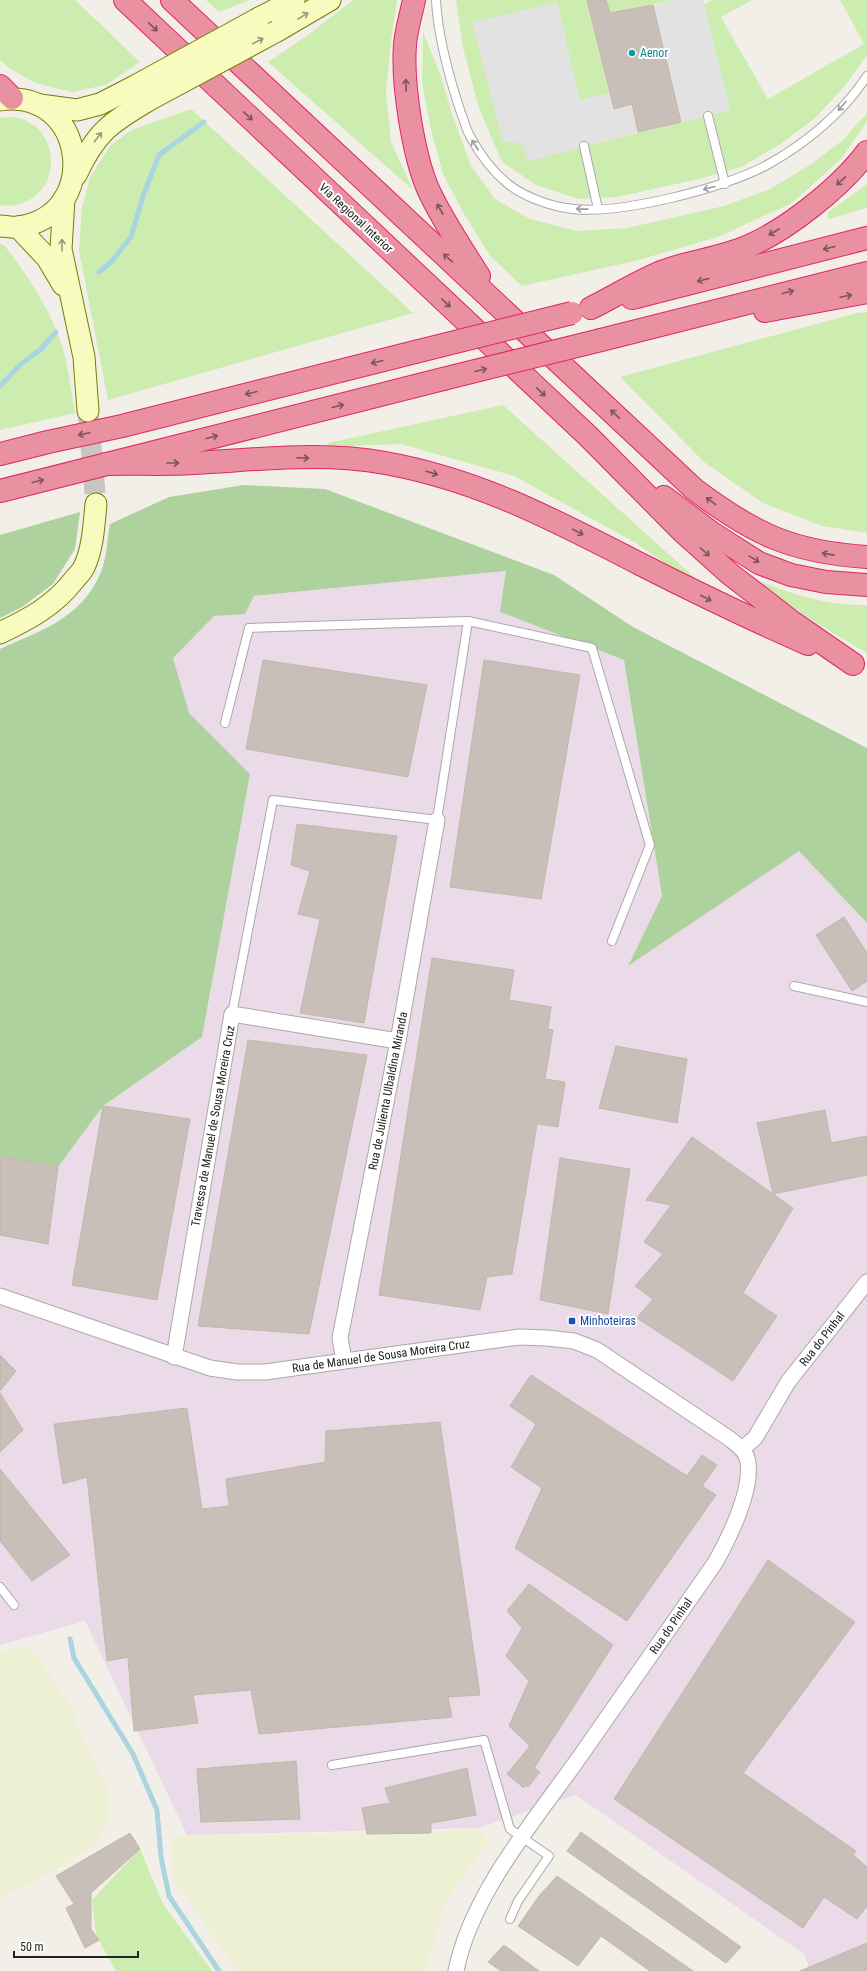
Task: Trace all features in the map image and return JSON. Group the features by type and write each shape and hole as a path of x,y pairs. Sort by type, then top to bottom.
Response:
{"highway":[{"name":"Via Regional Interior","path":"124,0 588,436"},
{"path":"172,0 694,489 729,515 771,538 802,549 836,555 867,557"},
{"path":"414,0 405,45 407,98 417,152 428,189 464,253 496,302"},
{"path":"581,310 664,271 749,246 779,230 833,188 858,164 867,152"},
{"path":"0,454 138,422 867,238"},
{"path":"0,491 867,273"},
{"path":"601,340 867,292"},
{"path":"588,436 672,504 712,533 759,563 791,575 819,580 867,585"},
{"path":"588,436 682,531 730,574 792,622 860,668"},
{"path":"106,464 191,463 288,457 383,462 423,470 462,481 500,495 543,514 731,610 860,668"}],"main road":[{"path":"9,227 36,222 52,213 68,191 87,151 104,130 121,117 142,93 259,18 294,0"},
{"path":"4,95 40,105 77,110 142,93 277,31 330,0"},
{"path":"40,105 55,116 66,130 71,141 75,165 68,191 61,249 84,357 88,411"},
{"path":"9,227 47,258 70,297"},
{"path":"0,633 25,621 48,607 64,593 84,567 93,536 96,504"}],"street":[{"name":"Rua de Julienta Ulbaldina Miranda","path":"344,1361 340,1338 398,1041 437,820"},
{"name":"Travessa de Manuel de Sousa Moreira Cruz","path":"174,1357 232,1014 398,1041"},
{"name":"Rua do Pinhal","path":"456,1971 459,1955 469,1926 482,1899 522,1838 715,1563 730,1536 748,1481 749,1468 747,1456 742,1449 755,1438 788,1382 867,1282"},
{"name":"Rua de Manuel de Sousa Moreira Cruz","path":"0,1296 174,1357 210,1368 237,1372 265,1372 519,1338 547,1338 574,1341 596,1350 730,1439 742,1449"}],"lane":[{"path":"436,0 441,41 457,100 469,135 486,161 508,184 533,199 567,208 598,209 634,205 725,184 767,165 808,138 840,110 867,76"},
{"path":"708,116 725,184"},
{"path":"584,146 598,209"},
{"path":"232,1014 273,800 437,820 468,621"},
{"path":"225,723 249,628 468,621 592,648 650,846 612,941"},
{"path":"794,986 867,1002"},
{"path":"0,1587 14,1604"},
{"path":"332,1765 484,1740 510,1829 549,1856 518,1901 510,1919"}],"shaded area":[{"path":"676,0 703,0 730,110 681,122 653,5"},
{"path":"557,3 580,100 610,93 614,109 632,104 638,132 529,161 521,144 503,141 472,22"},
{"path":"506,571 501,612 624,660 662,896 628,966 799,850 867,923 867,1971 810,1971 804,1954 576,1795 478,1828 187,1835 85,1621 0,1645 0,1156 58,1167 103,1106 202,1037 250,774 188,713 173,658 214,615 245,614 254,596"}],"green space":[{"path":"0,0 75,0 140,62 106,85 72,92 35,83 9,68 0,60"},
{"path":"206,0 250,0 219,12"},
{"path":"353,0 397,0 391,40 386,92 391,142 413,190 268,62 308,35"},
{"path":"456,0 587,0 610,93 580,100 557,4 584,146 730,110 704,4 714,0 752,0 721,17 768,99 864,44 840,0 867,0 867,55 844,87 814,119 779,145 741,167 703,178 617,197 579,199 536,185 502,162 479,108 463,48"},
{"path":"606,0 675,0 610,13"},
{"path":"423,32 441,76 453,117 471,166 495,199 530,219 577,231 627,228 724,206 770,189 810,165 843,140 867,113 867,121 842,158 792,203 718,237 635,261 522,286 490,256 463,212 443,174 431,130 422,82"},
{"path":"191,109 413,313 108,400 79,251 82,208 90,177 110,146 131,130"},
{"path":"0,118 17,118 31,124 42,134 49,147 51,162 49,177 41,190 27,201 20,204 7,206 0,205"},
{"path":"867,184 867,208 829,219 827,213"},
{"path":"0,244 4,245 22,269 38,294 52,321 65,357 75,413 0,430"},
{"path":"867,312 867,533 822,526 763,503 704,462 620,377 857,313"},
{"path":"503,405 693,576 690,580 634,542 514,476 401,444 329,447 328,443"},
{"path":"244,485 325,489 554,575 633,627 867,748 867,923 799,851 628,966 662,896 624,660 500,612 506,571 254,596 245,614 214,616 173,658 189,713 250,774 202,1037 103,1106 58,1167 0,1156 0,649 59,621 72,612 83,601 93,588 101,572 106,554 110,524 169,497"},
{"path":"80,512 75,549 53,584 22,607 0,618 0,535"},
{"path":"757,580 797,595 838,604 867,605 867,653 796,610 756,581"},
{"path":"27,1646 39,1658 68,1702 110,1797 110,1816 101,1837 91,1849 0,1900 0,1651"},
{"path":"478,1828 489,1840 446,1901 425,1971 237,1971 174,1880 171,1839 187,1835 431,1833"},
{"path":"140,1849 163,1904 212,1971 116,1971 96,1935 92,1900"}],"building":[{"name":"Aenor","path":"587,0 606,0 610,13 653,5 681,122 638,132 632,104 614,109"},
{"path":"263,660 427,685 408,777 246,749"},
{"path":"484,660 580,675 541,899 450,887"},
{"path":"297,824 397,836 364,1023 300,1013 320,919 298,914 310,871 291,865"},
{"path":"844,917 867,953 867,981 852,991 816,935"},
{"path":"432,958 514,970 509,1000 551,1007 548,1029 553,1030 545,1079 565,1082 558,1127 537,1124 512,1274 487,1277 480,1310 379,1295"},
{"path":"248,1040 367,1055 309,1334 198,1326"},
{"path":"616,1046 687,1059 677,1123 599,1108"},
{"path":"103,1106 190,1119 157,1300 72,1285"},
{"path":"825,1110 831,1143 867,1136 867,1175 773,1194 757,1123"},
{"path":"692,1137 793,1208 743,1293 777,1316 733,1381 637,1318 653,1299 635,1286 663,1254 644,1242 671,1205 646,1200"},
{"path":"0,1156 58,1167 48,1244 0,1235"},
{"path":"560,1158 630,1169 608,1314 540,1300"},
{"path":"0,1355 16,1371 0,1391"},
{"path":"531,1375 687,1476 702,1455 717,1465 702,1486 716,1495 627,1621 515,1548 542,1488 511,1467 536,1424 510,1406"},
{"path":"0,1393 23,1430 0,1452"},
{"path":"187,1408 202,1509 229,1506 226,1479 325,1462 326,1431 440,1422 480,1695 448,1697 452,1717 259,1734 251,1690 193,1695 198,1723 134,1731 128,1657 107,1661 87,1477 63,1484 54,1424"},
{"path":"0,1469 70,1555 32,1581 0,1541"},
{"path":"768,1560 855,1622 743,1773 856,1851 853,1855 867,1867 867,1906 857,1919 824,1897 803,1928 614,1799"},
{"path":"529,1584 613,1645 534,1768 540,1772 528,1787 525,1785 524,1788 507,1774 530,1746 509,1726 529,1681 506,1656 522,1628 507,1611"},
{"path":"296,1761 300,1819 201,1822 197,1769"},
{"path":"467,1768 476,1815 431,1823 431,1833 367,1834 362,1808 390,1803 385,1788"},
{"path":"581,1832 741,1947 726,1963 567,1851"},
{"path":"130,1833 140,1849 91,1893 91,1929 99,1940 85,1948 66,1908 74,1904 56,1876"},
{"path":"557,1876 693,1971 650,1971 601,1936 578,1966 518,1926 539,1896"},
{"path":"867,1943 867,1971 800,1971"},
{"path":"504,1945 539,1971 501,1971 488,1962"}],"waterway":[{"path":"99,272 111,262 131,237 143,196 159,155 204,122"},
{"path":"0,386 21,364 41,349 56,332"},
{"path":"70,1639 74,1658 133,1754 157,1810 161,1857 169,1896 219,1971"}],"tunnel":[{"path":"88,411 96,504"}],"place":[{"name":"Aenor","path":"632,53"},
{"name":"Minhoteiras","path":"572,1321"}]}
